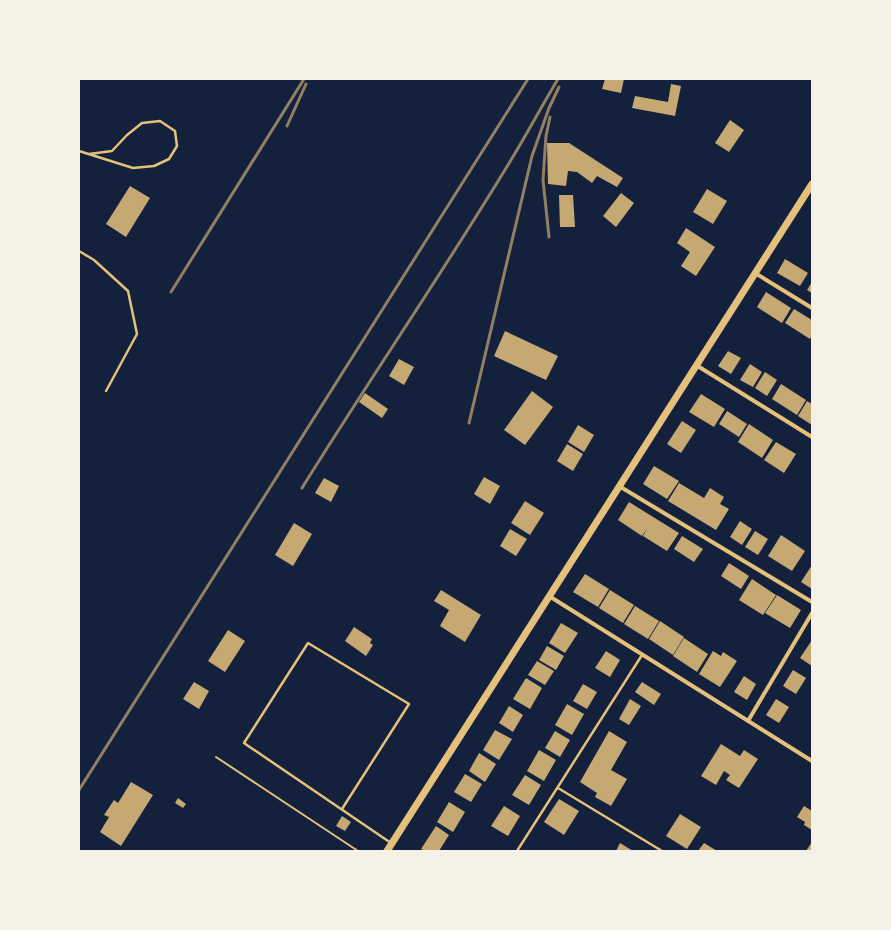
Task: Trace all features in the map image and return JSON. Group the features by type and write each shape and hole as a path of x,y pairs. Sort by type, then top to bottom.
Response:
{"street":[{"path":"387,851 812,184"},
{"path":"755,273 812,308"},
{"path":"696,365 812,437"},
{"path":"619,486 812,602"},
{"path":"549,596 812,761"},
{"path":"748,720 812,613"}],"lane":[{"path":"79,151 133,168 154,166 169,159 177,146 175,131 160,121 142,123 127,135 112,151 90,154"},
{"path":"79,251 94,260 128,291 137,334 106,391"},
{"path":"342,809 409,704 308,643 244,743 392,843"},
{"path":"517,851 642,654"},
{"path":"558,788 662,851"}],"path":[{"path":"216,757 358,851"}],"building":[{"path":"605,79 624,79 621,93 602,89"},
{"path":"671,84 681,86 675,116 632,108 635,96 668,102"},
{"path":"730,120 744,130 729,152 715,143"},
{"path":"547,143 569,143 623,178 617,187 597,176 592,183 577,172 568,171 566,186 548,184"},
{"path":"130,186 150,198 126,237 106,224"},
{"path":"707,189 727,201 713,224 693,212"},
{"path":"621,193 634,203 616,227 603,216"},
{"path":"559,195 573,195 575,227 560,227"},
{"path":"686,228 715,247 696,276 681,266 690,252 677,243"},
{"path":"785,259 808,273 800,286 777,273"},
{"path":"812,282 812,293 807,290"},
{"path":"766,292 791,308 782,323 757,307"},
{"path":"794,309 812,320 812,335 810,339 785,323"},
{"path":"505,331 558,356 546,380 494,356"},
{"path":"728,351 741,358 731,374 718,366"},
{"path":"399,359 414,367 404,385 389,376"},
{"path":"750,364 762,372 753,387 740,380"},
{"path":"765,372 777,380 767,396 755,388"},
{"path":"781,384 806,400 797,415 772,399"},
{"path":"532,391 553,407 525,445 504,430"},
{"path":"365,393 388,409 382,418 359,402"},
{"path":"701,394 725,409 714,427 689,412"},
{"path":"807,401 812,404 812,425 798,416"},
{"path":"727,411 747,424 739,437 719,424"},
{"path":"682,421 696,430 681,453 667,444"},
{"path":"749,424 773,440 762,458 738,442"},
{"path":"578,425 594,435 584,452 568,442"},
{"path":"776,442 796,454 784,473 764,460"},
{"path":"567,444 583,454 573,471 557,461"},
{"path":"654,466 679,481 667,499 643,484"},
{"path":"484,477 500,486 490,504 474,494"},
{"path":"324,478 339,486 331,502 315,493"},
{"path":"679,483 704,498 710,488 724,497 720,504 729,509 716,530 668,501"},
{"path":"525,501 544,513 530,535 511,523"},
{"path":"629,502 679,533 667,551 643,536 647,529 642,536 618,520"},
{"path":"740,521 752,529 742,545 730,537"},
{"path":"294,523 312,534 293,566 275,555"},
{"path":"510,529 527,539 516,556 500,546"},
{"path":"755,531 768,539 758,555 745,547"},
{"path":"781,535 805,551 792,571 768,556"},
{"path":"682,536 703,549 694,562 674,549"},
{"path":"729,563 749,576 741,589 721,576"},
{"path":"812,565 812,589 801,582"},
{"path":"585,574 609,589 598,607 573,592"},
{"path":"752,579 776,595 763,615 739,600"},
{"path":"441,590 481,615 465,642 440,626 449,610 434,601"},
{"path":"610,590 634,605 623,623 599,608"},
{"path":"777,595 801,610 790,628 765,613"},
{"path":"635,606 659,621 648,639 624,624"},
{"path":"660,621 684,637 673,655 649,639"},
{"path":"561,623 578,633 565,653 549,643"},
{"path":"354,627 372,639 370,643 373,645 366,656 345,641"},
{"path":"228,630 245,641 225,672 208,661"},
{"path":"684,638 708,654 697,672 673,656"},
{"path":"812,640 812,666 800,658"},
{"path":"547,646 564,656 556,670 539,660"},
{"path":"606,651 620,660 610,677 595,668"},
{"path":"713,651 721,656 723,652 737,661 720,687 699,674"},
{"path":"537,661 554,671 545,685 528,675"},
{"path":"793,670 806,678 796,694 783,686"},
{"path":"744,676 756,684 747,700 734,692"},
{"path":"526,678 542,688 530,709 513,699"},
{"path":"194,682 209,691 199,709 183,699"},
{"path":"642,682 661,694 654,705 635,692"},
{"path":"583,684 597,692 587,709 573,701"},
{"path":"630,699 641,706 629,725 619,719"},
{"path":"776,699 789,707 779,723 766,715"},
{"path":"567,704 584,714 572,735 555,725"},
{"path":"509,706 523,715 513,732 499,723"},
{"path":"495,730 512,739 499,760 483,750"},
{"path":"555,731 570,740 560,757 545,748"},
{"path":"609,731 627,742 611,770 627,779 611,806 595,797 597,793 580,782"},
{"path":"721,744 740,756 744,750 758,759 739,788 726,780 730,775 724,771 716,785 701,776"},
{"path":"539,750 556,760 544,781 527,771"},
{"path":"479,753 496,764 485,782 469,771"},
{"path":"465,774 482,784 471,802 454,792"},
{"path":"525,775 541,785 529,805 512,795"},
{"path":"131,782 153,795 121,846 100,832 109,817 104,815 114,800 118,803"},
{"path":"178,798 186,804 183,808 175,803"},
{"path":"559,799 579,811 564,835 544,822"},
{"path":"449,802 465,812 453,832 437,822"},
{"path":"504,806 520,816 508,836 491,826"},
{"path":"804,806 812,811 812,830 804,825 805,822 797,817"},
{"path":"680,814 701,827 687,849 666,836"},
{"path":"342,816 351,822 345,831 336,826"},
{"path":"436,826 449,835 439,851 425,851 421,849"},
{"path":"812,842 812,851 806,851"},
{"path":"620,843 633,851 616,851"},
{"path":"704,843 717,851 698,851"}],"railway":[{"path":"171,292 304,79"},
{"path":"79,790 528,79"},
{"path":"302,488 520,146 558,79"},
{"path":"287,126 306,84"},
{"path":"469,423 532,156 549,108 559,87"},
{"path":"549,237 543,180 546,136 550,117"}]}
